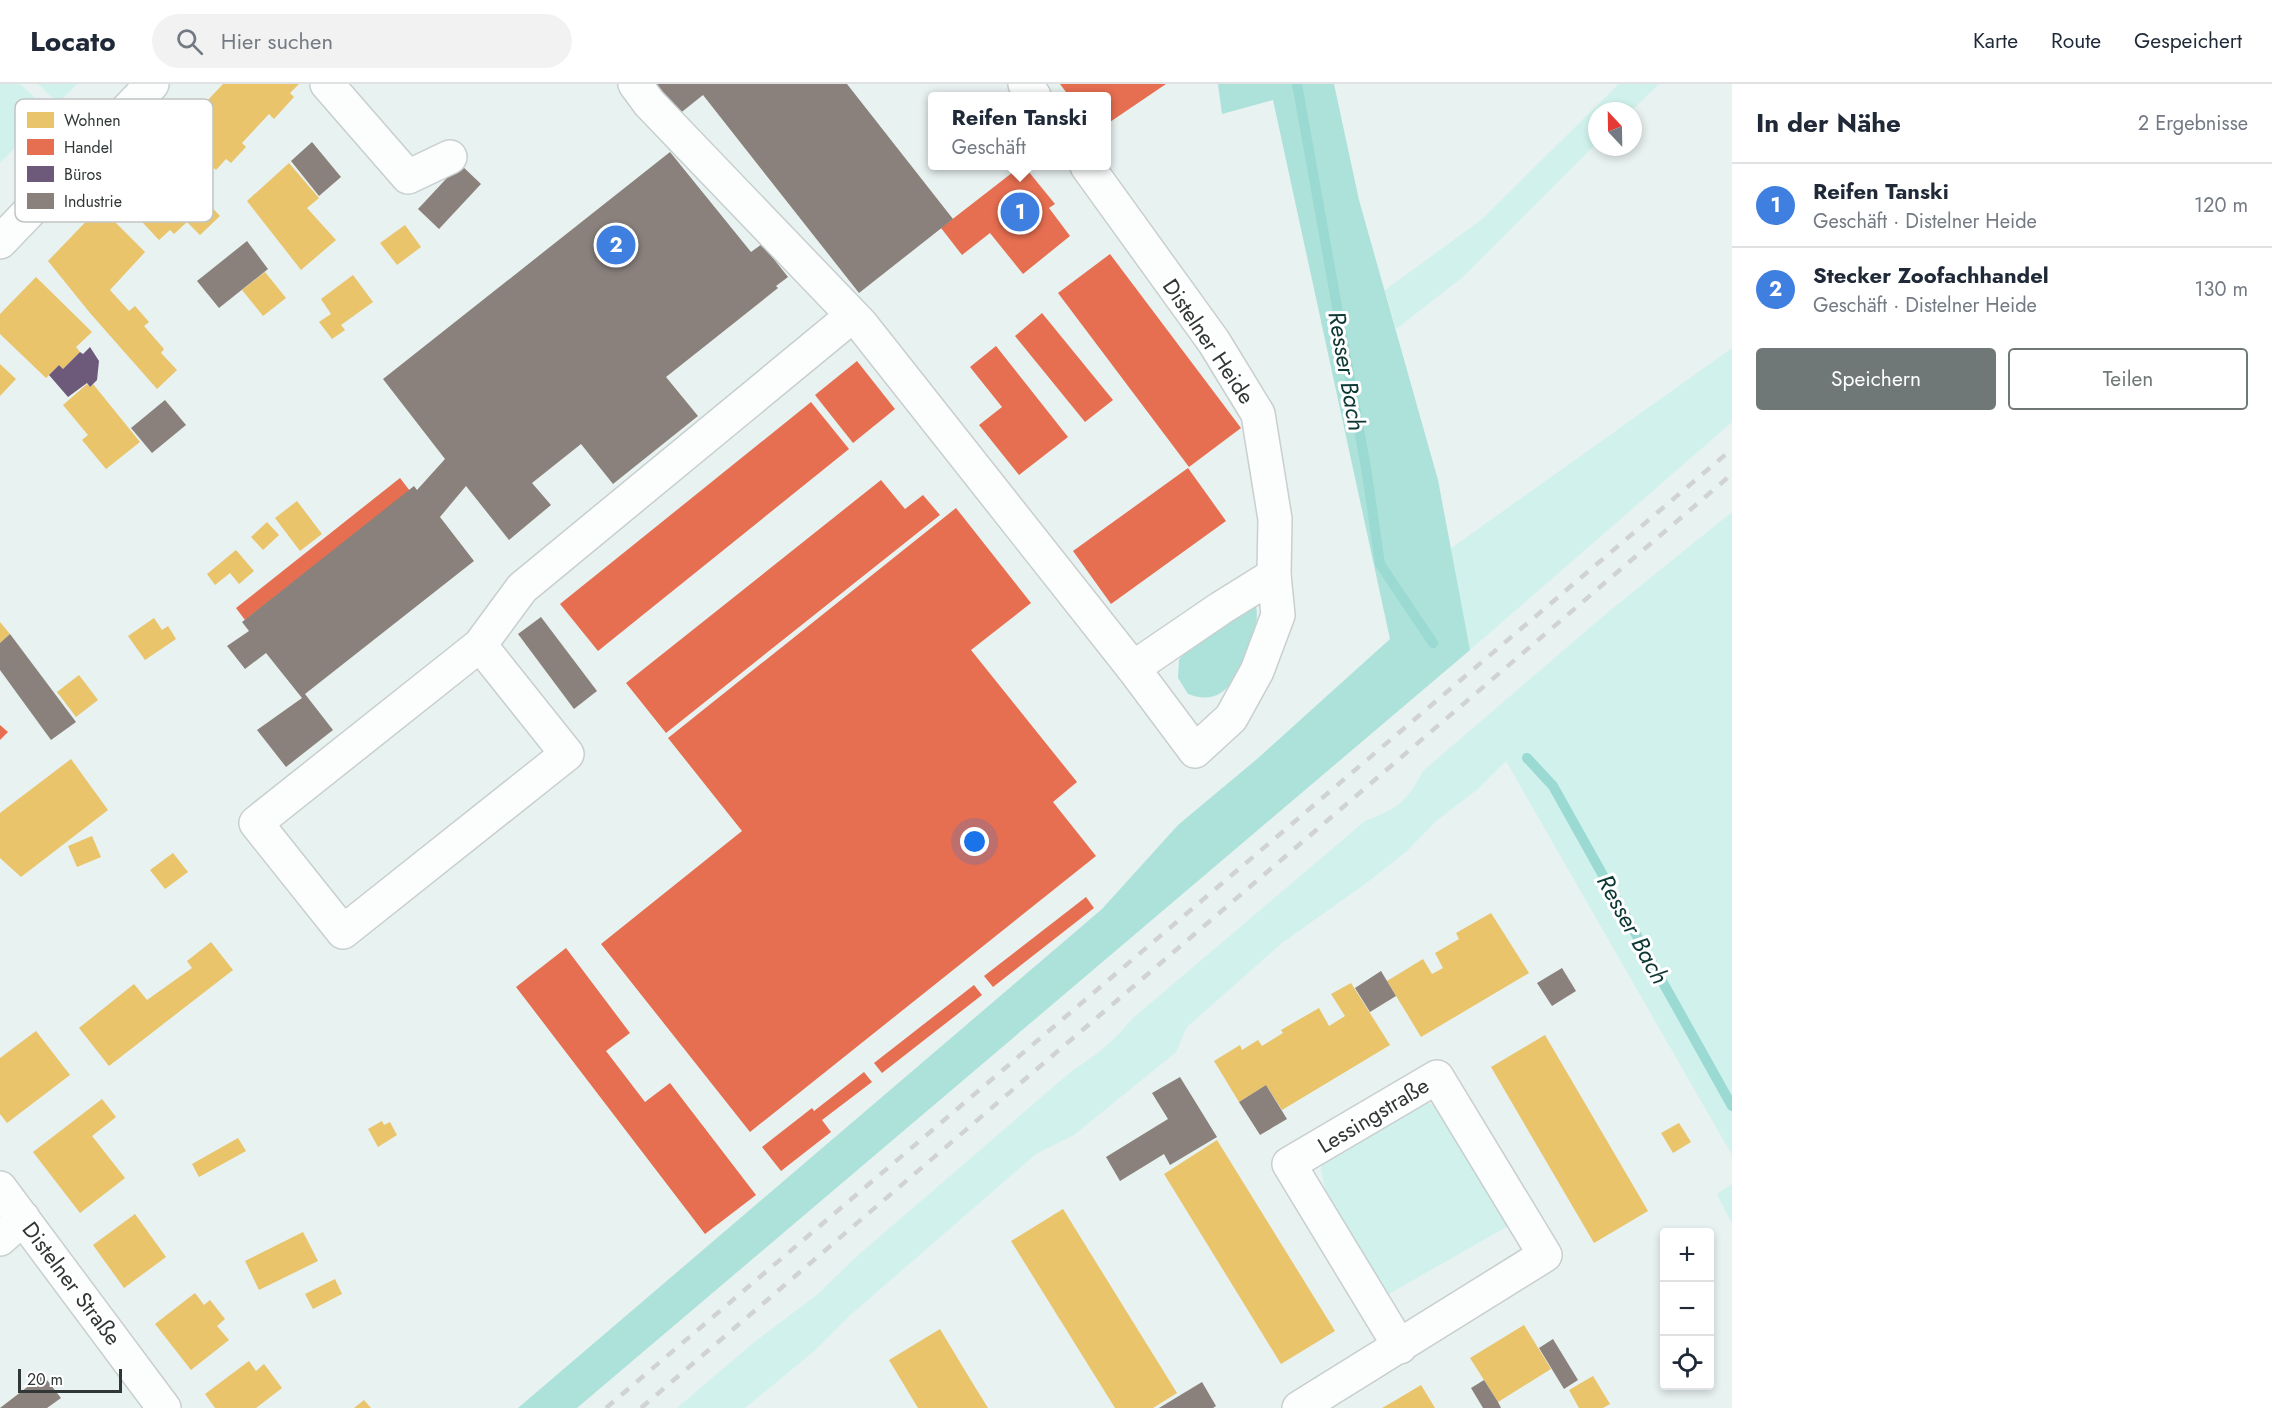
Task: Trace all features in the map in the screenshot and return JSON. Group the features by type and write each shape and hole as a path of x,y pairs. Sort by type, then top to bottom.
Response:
{"street":[{"path":"138,99 152,84"},
{"path":"327,84 408,177 450,157"},
{"name":"Distelner Heide","path":"642,94 856,320 1133,668 1195,751 1231,718 1257,671 1278,615 1274,575 1275,519 1258,414 1214,342 1091,170"},
{"path":"0,243 20,222"},
{"path":"480,645 567,754 343,932 256,823 480,645 522,588 856,320"},
{"path":"1133,668 1274,575"},
{"name":"Lessingstraße","path":"1299,1408 1400,1347 1545,1255 1437,1077 1289,1164 1400,1347"},
{"name":"Distelner Straße","path":"0,1188 12,1229 164,1408"}],"shaded area":[{"path":"0,84 20,84 36,99 15,99 15,148 0,163"},
{"path":"38,84 77,84 62,99 54,99"},
{"path":"1218,84 1334,84 1359,200 1438,480 1470,650 577,1408 518,1408 1102,909 1178,825 1257,759 1390,639 1273,100 1222,114"},
{"path":"1619,84 1659,84 1640,102 1601,102"},
{"path":"1588,115 1588,152 1464,276 1396,329 1385,290 1481,220"},
{"path":"1732,348 1732,422 1470,650 1450,549"},
{"path":"1732,512 1732,1155 1506,761 1478,789 1436,821 1407,851 1282,943 1187,1027 1176,1052 1074,1135 1036,1154 848,1317 813,1352 745,1408 677,1408 752,1344 818,1294 856,1257 1073,1070 1105,1047 1132,1019 1365,821 1400,803 1423,771 1607,613"},
{"path":"1256,605 1257,617 1254,634 1239,671 1227,688 1211,697 1188,694 1178,678 1179,660 1184,652"},
{"path":"1425,1102 1434,1105 1446,1115 1508,1226 1387,1295 1326,1193 1321,1170 1322,1162"},
{"path":"1732,1184 1732,1224 1717,1194"}],"building: Wohnen":[{"path":"223,84 299,84 290,93 294,97 274,119 269,114 242,143 246,147 231,163 226,159 216,170 213,167 213,99 209,99"},
{"path":"289,163 319,198 307,208 336,240 301,270 247,201"},
{"path":"213,209 220,216 200,235 187,222 213,222"},
{"path":"86,222 115,222 145,252 110,290 129,311 135,306 149,322 144,326 164,349 161,353 177,370 157,389 48,261"},
{"path":"142,222 187,222 174,234 170,230 159,240"},
{"path":"405,225 421,247 397,265 380,243"},
{"path":"265,272 286,298 263,316 242,290"},
{"path":"353,275 373,302 341,325 345,330 332,339 319,322 331,314 321,299"},
{"path":"36,277 92,332 76,347 80,352 63,369 59,365 46,378 0,334 0,314"},
{"path":"0,364 16,379 0,396"},
{"path":"87,384 90,387 93,384 140,442 106,469 82,440 88,435 63,405"},
{"path":"297,501 322,534 300,551 275,518"},
{"path":"267,522 279,535 263,550 251,537"},
{"path":"236,550 254,571 239,584 230,573 215,585 207,574"},
{"path":"154,618 162,630 168,626 176,639 145,660 128,636"},
{"path":"0,622 10,634 0,643"},
{"path":"79,675 98,700 76,717 57,692"},
{"path":"71,759 108,810 21,877 0,858 0,813"},
{"path":"92,836 101,857 77,867 68,846"},
{"path":"173,853 188,872 165,889 150,870"},
{"path":"1491,913 1529,973 1421,1037 1387,981 1423,959 1432,974 1443,968 1435,953 1459,939 1456,933"},
{"path":"211,942 233,970 109,1066 79,1028 134,984 147,1000 192,968 187,961"},
{"path":"1351,983 1390,1045 1282,1110 1266,1085 1239,1102 1214,1061 1240,1045 1242,1050 1258,1040 1262,1046 1283,1033 1281,1030 1319,1008 1329,1026 1345,1016 1331,994"},
{"path":"36,1031 70,1075 7,1123 0,1114 0,1058"},
{"path":"1545,1035 1648,1211 1594,1243 1491,1067"},
{"path":"102,1099 116,1117 92,1136 125,1178 80,1213 33,1152"},
{"path":"382,1121 384,1125 390,1122 397,1135 378,1147 368,1129"},
{"path":"1679,1123 1691,1142 1673,1153 1661,1133"},
{"path":"238,1138 246,1151 199,1177 192,1164"},
{"path":"1217,1140 1335,1331 1281,1364 1164,1174"},
{"path":"1063,1209 1177,1393 1153,1408 1115,1408 1011,1241"},
{"path":"135,1214 166,1257 124,1288 93,1245"},
{"path":"303,1232 318,1261 259,1290 245,1261"},
{"path":"335,1279 342,1294 313,1309 305,1294"},
{"path":"195,1293 204,1305 210,1300 225,1319 217,1326 229,1340 191,1370 155,1324"},
{"path":"1524,1325 1551,1369 1498,1402 1470,1358"},
{"path":"940,1329 988,1408 918,1408 889,1360"},
{"path":"249,1361 256,1371 264,1364 282,1388 256,1408 215,1408 205,1394"},
{"path":"1593,1376 1610,1404 1603,1408 1579,1408 1569,1390"},
{"path":"1421,1385 1435,1408 1382,1408 1396,1400"},
{"path":"364,1400 371,1408 354,1408"}],"building: Handel":[{"path":"1060,84 1166,84 1111,121 1111,92 1066,92"},
{"path":"1016,170 1027,170 1055,204 1049,208 1070,236 1023,274 990,233 962,255 941,228"},
{"path":"1110,254 1241,428 1189,467 1058,293"},
{"path":"1042,313 1113,400 1085,422 1015,336"},
{"path":"996,346 1068,437 1019,475 979,425 1002,407 970,367"},
{"path":"857,361 895,409 853,443 815,395"},
{"path":"811,402 849,449 598,651 560,604"},
{"path":"1188,468 1226,521 1111,604 1073,551"},
{"path":"400,478 410,491 245,620 236,608"},
{"path":"881,480 905,509 923,495 940,515 666,733 626,683"},
{"path":"956,508 1031,603 971,650 1077,782 1053,802 1096,856 750,1132 601,944 742,831 668,738"},
{"path":"0,725 8,732 0,740"},
{"path":"1086,897 1094,908 993,987 984,976"},
{"path":"566,948 630,1033 606,1051 645,1102 670,1083 756,1195 705,1234 516,987"},
{"path":"974,985 982,995 882,1073 874,1063"},
{"path":"864,1072 872,1082 822,1120 831,1132 781,1171 762,1147 812,1108 814,1111"}],"building: Büros":[{"path":"90,347 99,361 97,380 90,387 87,383 68,397 49,375 59,365 63,369 80,352 83,354"}],"building: Industrie":[{"path":"645,84 847,84 953,219 859,293 703,95 673,119"},
{"path":"312,142 341,177 319,196 291,161"},
{"path":"670,152 751,252 762,244 788,277 776,286 778,288 666,377 698,416 613,484 581,444 532,483 551,505 509,540 466,486 440,517 474,561 305,694 333,730 286,767 257,730 302,698 266,653 245,669 227,646 249,631 242,622 414,486 417,490 445,459 383,379"},
{"path":"460,164 481,184 439,229 418,209"},
{"path":"247,241 268,269 219,308 197,281"},
{"path":"165,400 186,425 152,453 131,428"},
{"path":"541,617 597,691 574,709 518,634"},
{"path":"10,634 76,722 51,740 0,670 0,643"},
{"path":"1562,968 1576,991 1552,1006 1537,983"},
{"path":"1381,971 1396,996 1370,1012 1355,988"},
{"path":"1180,1077 1217,1137 1170,1165 1164,1154 1120,1181 1106,1157 1168,1119 1152,1093"},
{"path":"1266,1085 1287,1119 1260,1135 1239,1102"},
{"path":"1553,1339 1578,1380 1564,1389 1539,1348"},
{"path":"43,1375 61,1398 47,1408 0,1408"},
{"path":"1484,1380 1501,1408 1483,1408 1471,1388"},
{"path":"1202,1382 1216,1406 1213,1408 1159,1408"}],"waterway":[{"name":"Resser Bach","path":"1297,84 1367,474 1380,564 1433,643"},
{"name":"Resser Bach","path":"1527,758 1553,786 1732,1106"}],"railway":[{"path":"606,1408 1732,449"},
{"path":"641,1408 1732,474"}],"place":[{"name":"Reifen Tanski","path":"1020,212"},
{"name":"Stecker Zoofachhandel","path":"616,245"}]}
